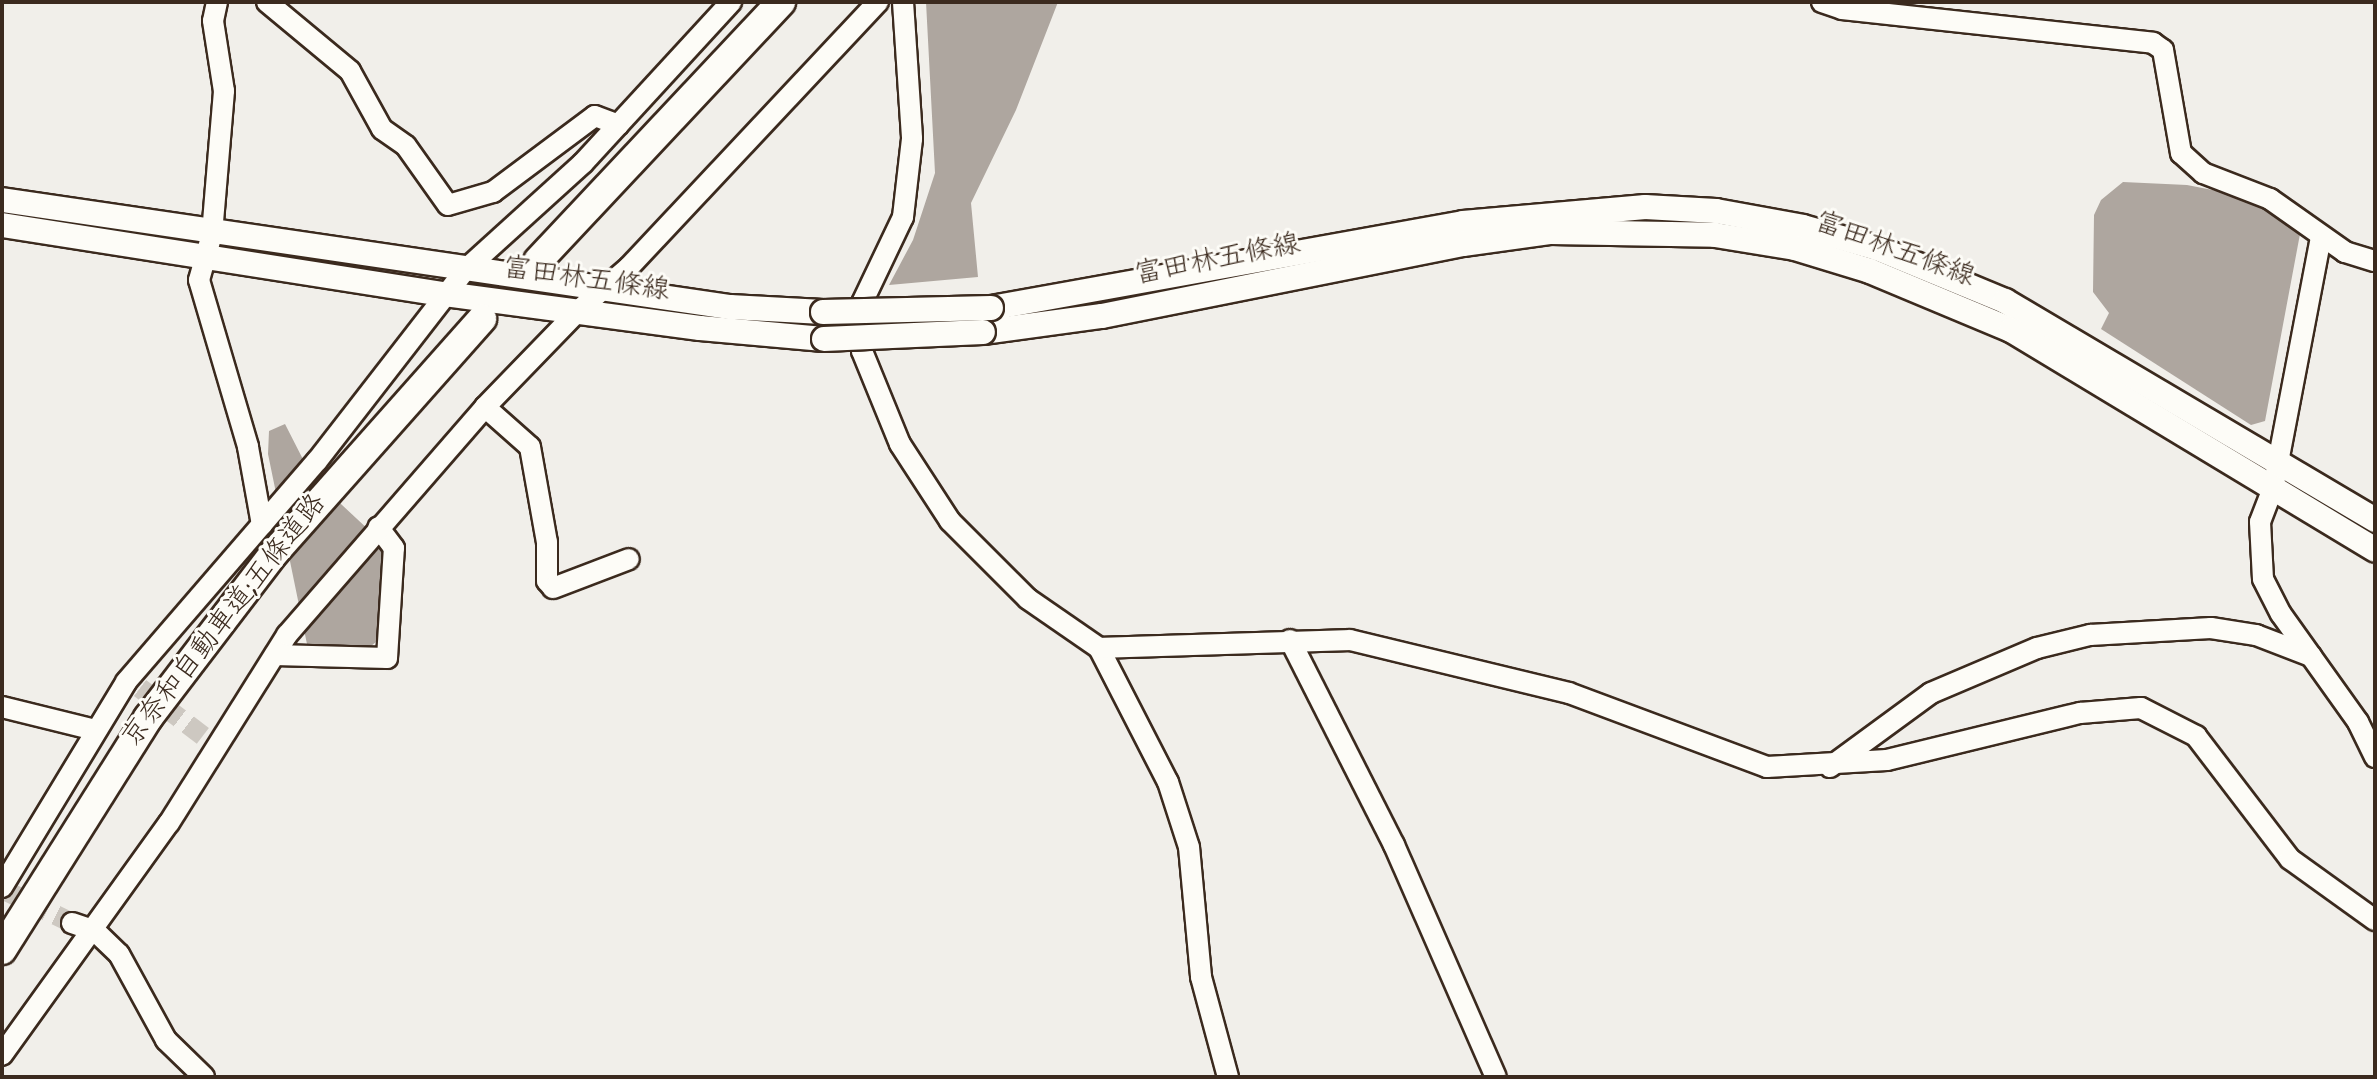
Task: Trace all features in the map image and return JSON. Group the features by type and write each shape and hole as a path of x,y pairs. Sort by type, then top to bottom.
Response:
{"highway":[{"path":"538,261 781,2"},
{"name":"京奈和自動車道;五條道路","path":"2,950 148,718 275,552 326,471 482,319"}],"main road":[{"name":"富田林五條線","path":"2,200 445,294 700,328 824,339 983,332 1102,316 1463,244 1551,232 1715,235 1795,248 1951,302 2011,330 2375,550"},
{"name":"富田林五條線","path":"2,225 465,270 730,307 823,312 991,308 1463,223 1645,207 1716,211 1803,227 1938,270 2059,329 2375,520"}],"street":[{"path":"217,2 213,21 224,91 208,244 199,280 248,447 262,525"},
{"path":"267,2 350,71 382,129 406,146 448,205 493,192 595,116 618,125"},
{"path":"2,887 95,730 262,525 326,471 445,294 465,270 618,125 731,2"},
{"path":"2,1055 41,995 95,931 211,739 287,635 485,407 604,288 878,2"},
{"path":"903,2 910,154 903,217 862,303 862,351 900,444 950,521 994,570 1099,648 1168,782 1189,847 1201,977 1228,1077"},
{"path":"1822,2 1842,9 2153,43 2163,50 2181,153 2203,173 2270,199 2345,252 2375,261"},
{"path":"2321,237 2273,488 2260,522 2263,579 2358,722 2375,757"},
{"path":"485,407 530,447 547,542 547,581 553,588 629,559"},
{"path":"275,655 387,658 394,548 378,527"},
{"path":"1830,767 1931,693 2037,648 2090,635 2211,628 2256,635 2312,657"},
{"path":"1099,648 1194,648 1290,640 1350,640 1543,686 1767,767 1830,767 1887,760 2080,713 2141,708 2196,736 2290,859 2375,920"},
{"path":"1290,640 1401,859 1496,1077"},
{"path":"2,707 95,730"},
{"path":"72,923 95,931 119,954 166,1040 204,1077"}],"shaded area":[{"path":"926,2 1058,2 1016,110 971,203 978,277 889,285 913,240 935,173"},
{"path":"2123,182 2187,185 2233,194 2271,210 2300,234 2265,421 2251,425 2101,329 2109,313 2093,292 2094,215 2101,200"},
{"path":"285,424 312,477 386,546 381,638 366,650 308,649 268,454 269,431"}],"tunnel":[{"path":"140,688 203,736"},
{"path":"2,889 72,923"}]}
